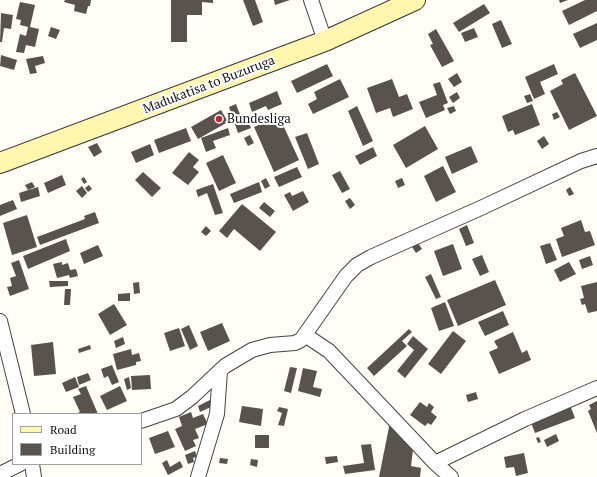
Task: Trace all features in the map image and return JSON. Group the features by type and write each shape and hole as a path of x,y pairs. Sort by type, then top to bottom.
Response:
{"main road":[{"name":"Madukatisa to Buzuruga","path":"0,164 325,40 415,0"}],"street":[{"path":"311,0 325,40"},
{"path":"142,421 176,409 192,397 225,366 252,350 270,345 294,343 301,340 306,335 346,276 357,265 370,257 483,207 581,161 597,156"},
{"path":"0,321 23,413"},
{"path":"306,335 329,351 435,463 451,477"},
{"path":"198,477 217,414 220,371"},
{"path":"435,463 524,419 597,388"},
{"path":"0,474 18,465"},
{"path":"32,465 34,477"}],"building":[{"path":"65,0 91,0 86,14 74,11 75,5 64,2"},
{"path":"171,0 213,0 213,3 202,2 202,15 187,15 187,42 171,42"},
{"path":"243,0 255,0 263,22 253,26"},
{"path":"274,0 290,0 275,5"},
{"path":"559,0 568,0 560,3"},
{"path":"585,0 597,0 597,11 569,25 562,11"},
{"path":"20,2 35,5 30,27 39,29 35,47 26,45 24,53 16,52 20,34 26,36 28,27 20,25 21,20 16,19"},
{"path":"484,4 490,13 459,32 453,23"},
{"path":"1,13 13,15 11,29 4,28 2,42 0,42"},
{"path":"501,20 512,44 502,48 492,24"},
{"path":"597,23 597,40 580,48 573,34"},
{"path":"51,27 60,30 56,39 48,36"},
{"path":"474,28 478,37 465,42 461,33"},
{"path":"436,29 454,61 442,67 430,45 433,44 428,34"},
{"path":"1,55 17,60 14,70 0,66"},
{"path":"43,56 45,63 35,66 37,73 30,74 26,59"},
{"path":"327,64 333,76 297,93 291,81"},
{"path":"554,64 558,74 540,82 545,94 534,99 525,77"},
{"path":"457,73 462,82 454,87 448,79"},
{"path":"575,73 597,116 569,130 550,91 563,84 561,80"},
{"path":"340,79 349,97 313,114 308,104 317,99 314,92"},
{"path":"392,79 399,97 407,94 413,109 393,117 390,108 376,113 367,88"},
{"path":"440,82 448,103 443,105 445,110 426,118 419,102 437,95 433,84"},
{"path":"277,91 282,104 268,110 266,106 252,112 249,103"},
{"path":"457,92 460,98 453,103 449,97"},
{"path":"530,94 533,101 527,103 524,96"},
{"path":"236,104 242,120 247,118 251,128 238,133 229,107"},
{"path":"532,104 540,125 515,135 513,130 508,132 502,116"},
{"path":"357,106 373,141 363,146 348,111"},
{"path":"454,106 456,111 450,114 447,108"},
{"path":"221,110 228,122 198,139 191,127"},
{"path":"557,112 560,117 554,120 552,114"},
{"path":"279,116 299,160 274,172 254,127"},
{"path":"425,126 438,149 406,168 393,145"},
{"path":"186,128 191,141 159,153 154,140"},
{"path":"228,128 230,135 213,141 216,148 206,152 201,138"},
{"path":"307,133 319,164 308,169 295,137"},
{"path":"250,135 254,143 248,146 244,138"},
{"path":"544,136 549,144 542,149 537,141"},
{"path":"97,143 102,152 94,157 88,147"},
{"path":"150,144 154,155 136,163 131,152"},
{"path":"471,146 478,162 452,174 445,157"},
{"path":"373,147 377,156 360,165 355,156"},
{"path":"189,152 199,160 193,167 199,172 188,185 172,173"},
{"path":"223,155 236,183 219,191 206,163"},
{"path":"443,166 456,192 436,202 424,176"},
{"path":"297,167 302,177 279,187 274,177"},
{"path":"340,171 350,189 342,193 332,175"},
{"path":"143,172 161,188 152,197 135,180"},
{"path":"62,175 66,185 48,193 44,183"},
{"path":"84,177 87,182 84,184 81,179"},
{"path":"266,178 270,186 265,189 261,181"},
{"path":"402,178 405,185 398,188 395,181"},
{"path":"32,182 35,187 28,190 25,185"},
{"path":"259,182 262,192 234,203 230,194"},
{"path":"213,184 223,213 215,215 207,193 198,197 196,190"},
{"path":"89,185 92,189 88,192 85,188"},
{"path":"82,186 87,193 82,198 76,191"},
{"path":"38,187 40,196 21,202 19,193"},
{"path":"570,187 574,194 569,196 566,190"},
{"path":"303,191 309,202 293,211 284,195 290,192 292,196"},
{"path":"350,198 355,205 350,209 345,201"},
{"path":"13,200 17,209 0,216 0,205"},
{"path":"264,202 275,211 270,217 259,208"},
{"path":"242,204 276,232 260,251 234,229 227,238 219,231"},
{"path":"95,212 99,223 40,245 37,237 85,219 84,216"},
{"path":"27,215 37,247 12,255 3,223"},
{"path":"581,220 585,232 590,231 595,245 562,257 556,239 564,236 561,228"},
{"path":"467,225 474,243 466,246 459,229"},
{"path":"206,226 211,231 206,236 201,232"},
{"path":"66,239 70,251 28,269 23,256"},
{"path":"418,243 422,249 416,253 412,247"},
{"path":"550,243 557,260 546,264 540,246"},
{"path":"453,244 462,269 443,276 434,251"},
{"path":"98,245 103,256 84,264 80,253"},
{"path":"482,255 489,272 480,276 472,259"},
{"path":"590,256 593,265 582,269 579,260"},
{"path":"19,260 29,289 10,296 7,287 12,286 10,278 16,276 11,263"},
{"path":"62,262 62,265 68,263 70,270 76,269 78,276 70,278 69,275 57,278 53,264"},
{"path":"569,262 576,274 560,282 554,270"},
{"path":"431,274 441,297 436,299 425,277"},
{"path":"495,280 506,305 458,326 447,300"},
{"path":"49,281 68,281 68,286 50,287"},
{"path":"139,282 140,293 134,294 133,283"},
{"path":"597,282 597,311 588,313 585,304 582,305 580,299 584,298 581,286"},
{"path":"65,289 71,289 70,305 64,305"},
{"path":"130,293 130,301 118,301 118,294"},
{"path":"445,302 454,326 439,331 431,308"},
{"path":"114,304 127,325 110,335 98,314"},
{"path":"503,311 509,325 485,336 478,322"},
{"path":"222,323 230,341 208,351 200,332"},
{"path":"189,325 198,346 190,350 181,329"},
{"path":"179,328 185,346 170,351 164,333"},
{"path":"409,329 412,332 402,341 407,346 374,376 367,368"},
{"path":"453,331 466,341 441,374 428,364"},
{"path":"513,332 522,353 527,350 531,360 499,374 489,352 498,348 494,341"},
{"path":"413,336 428,349 405,378 397,371 414,350 407,344"},
{"path":"123,337 125,344 116,348 114,341"},
{"path":"53,342 56,374 34,376 31,345"},
{"path":"90,345 91,349 79,353 78,349"},
{"path":"131,349 132,355 139,353 141,361 136,362 136,365 117,370 113,354"},
{"path":"112,365 119,382 112,385 108,376 104,378 101,369"},
{"path":"290,367 297,368 291,393 284,391"},
{"path":"303,368 317,371 313,387 322,389 320,397 298,391"},
{"path":"88,373 91,380 79,385 77,377"},
{"path":"150,375 151,389 132,390 131,376"},
{"path":"75,377 79,387 66,392 62,383"},
{"path":"129,377 131,388 127,390 124,379"},
{"path":"86,386 98,413 78,413 80,412 73,397 81,394 78,389"},
{"path":"120,386 127,401 107,410 100,396"},
{"path":"476,392 478,399 468,402 466,395"},
{"path":"210,400 213,406 200,412 198,406"},
{"path":"597,401 597,433 588,411 591,409 589,405"},
{"path":"420,402 427,407 429,403 434,407 431,412 437,417 431,425 428,423 425,426 410,415"},
{"path":"570,405 575,418 535,433 530,420"},
{"path":"242,406 263,409 261,426 239,422"},
{"path":"279,407 288,409 284,426 278,425 282,413 277,411"},
{"path":"191,412 193,418 203,414 208,424 195,429 199,438 193,440 196,446 185,451 175,429 182,426 179,417"},
{"path":"390,422 413,450 411,466 421,468 420,477 379,477"},
{"path":"168,431 175,447 155,454 149,438"},
{"path":"556,434 559,441 547,447 544,440"},
{"path":"255,435 269,435 269,448 255,448"},
{"path":"539,437 541,442 538,443 536,438"},
{"path":"371,444 375,470 345,474 343,466 364,463 361,445"},
{"path":"195,451 197,457 193,458 194,462 188,464 185,455"},
{"path":"524,453 528,473 516,476 514,467 506,468 504,457"},
{"path":"337,456 338,462 326,464 325,457"},
{"path":"220,458 228,459 227,464 219,463"},
{"path":"251,459 258,460 257,467 250,465"},
{"path":"167,460 170,467 180,461 183,467 168,475 162,463"}],"place":[{"name":"Bundesliga","path":"219,119"}]}
